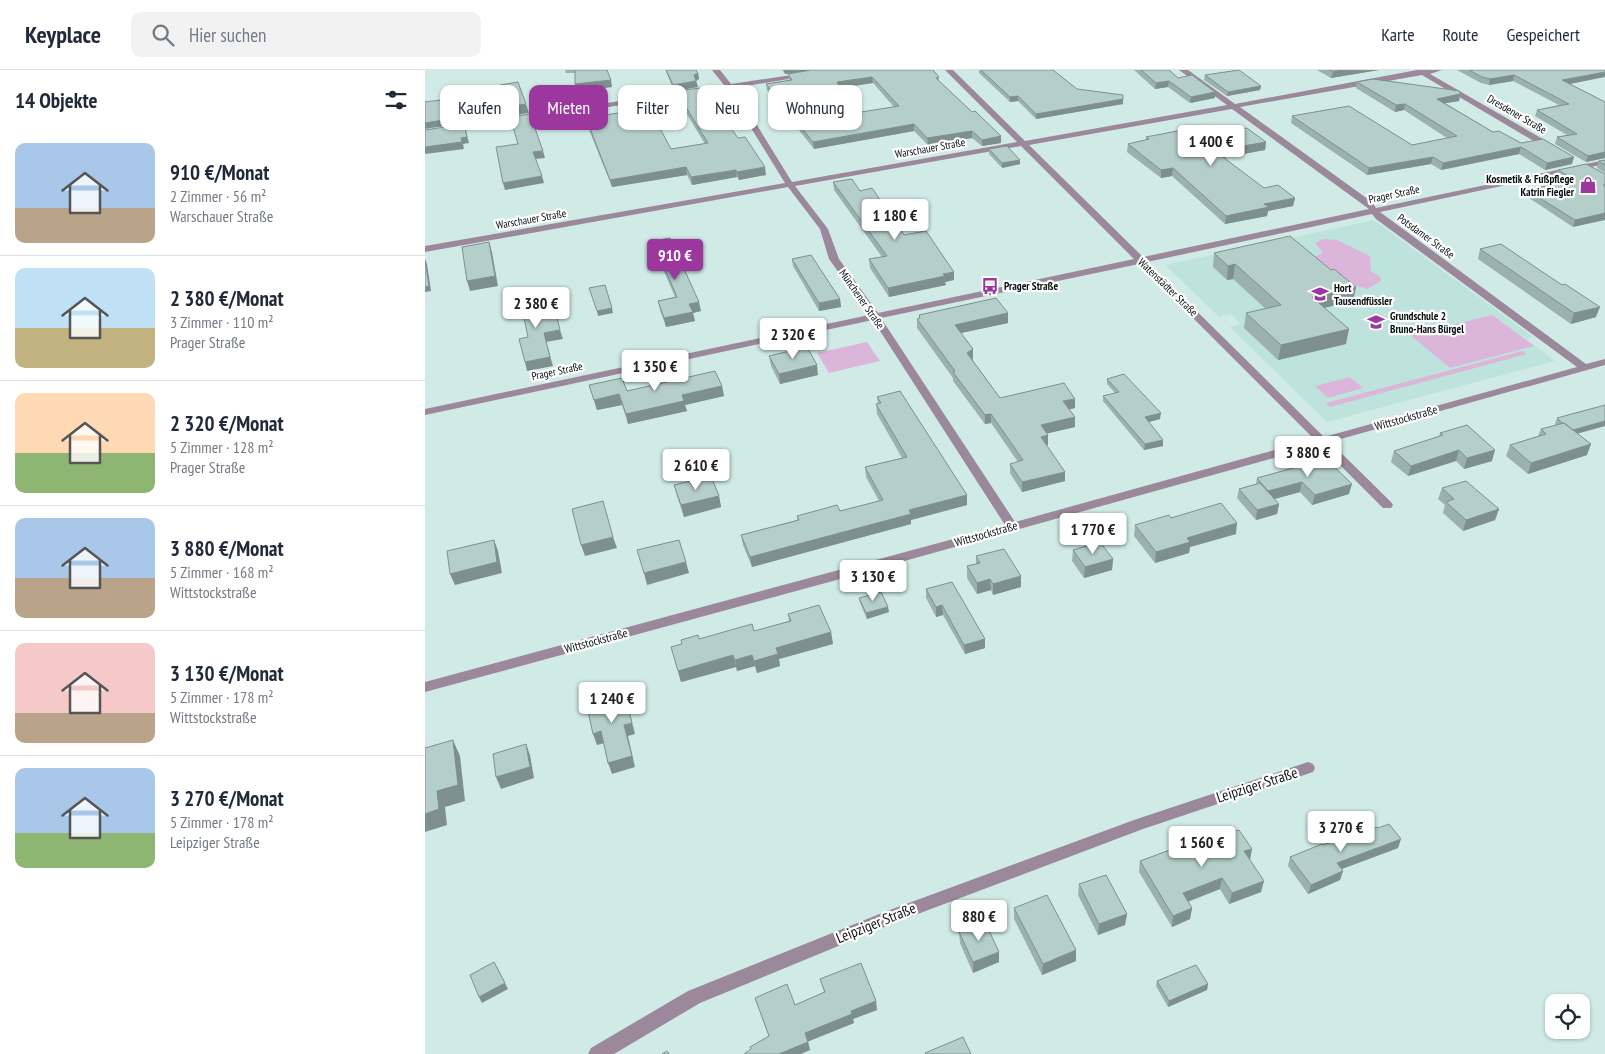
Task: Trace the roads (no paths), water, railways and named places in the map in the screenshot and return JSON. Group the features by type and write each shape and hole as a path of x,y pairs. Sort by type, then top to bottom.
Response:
{"street":[{"name":"Münchener Straße","path":"716,70 726,85"},
{"path":"740,85 839,70"},
{"name":"Watenstädter Straße","path":"949,70 1387,505"},
{"name":"Potsdamer Straße","path":"1183,70 1369,204 1379,217 1585,368"},
{"name":"Warschauer Straße","path":"425,249 1233,106 1420,71 1438,70"},
{"name":"Dresdener Straße","path":"1420,71 1559,152"},
{"path":"425,133 697,92"},
{"name":"Münchener Straße","path":"756,130 790,185 824,229 834,259 875,316 1012,526"},
{"path":"1576,162 1598,174"},
{"name":"Prager Straße","path":"425,412 1605,162"},
{"name":"Wittstockstraße","path":"425,687 1323,442 1605,362"},
{"name":"Leipziger Straße","path":"597,1054 694,997 893,916 1139,824 1308,768"}],"place":[{"name":"Kosmetik & Fußpflege Katrin Fiegler","path":"1588,185"},
{"name":"Prager Straße","path":"990,286"},
{"name":"Hort Tausendfüssler","path":"1320,294"},
{"name":"Grundschule 2 Bruno-Hans Bürgel","path":"1376,322"}]}
